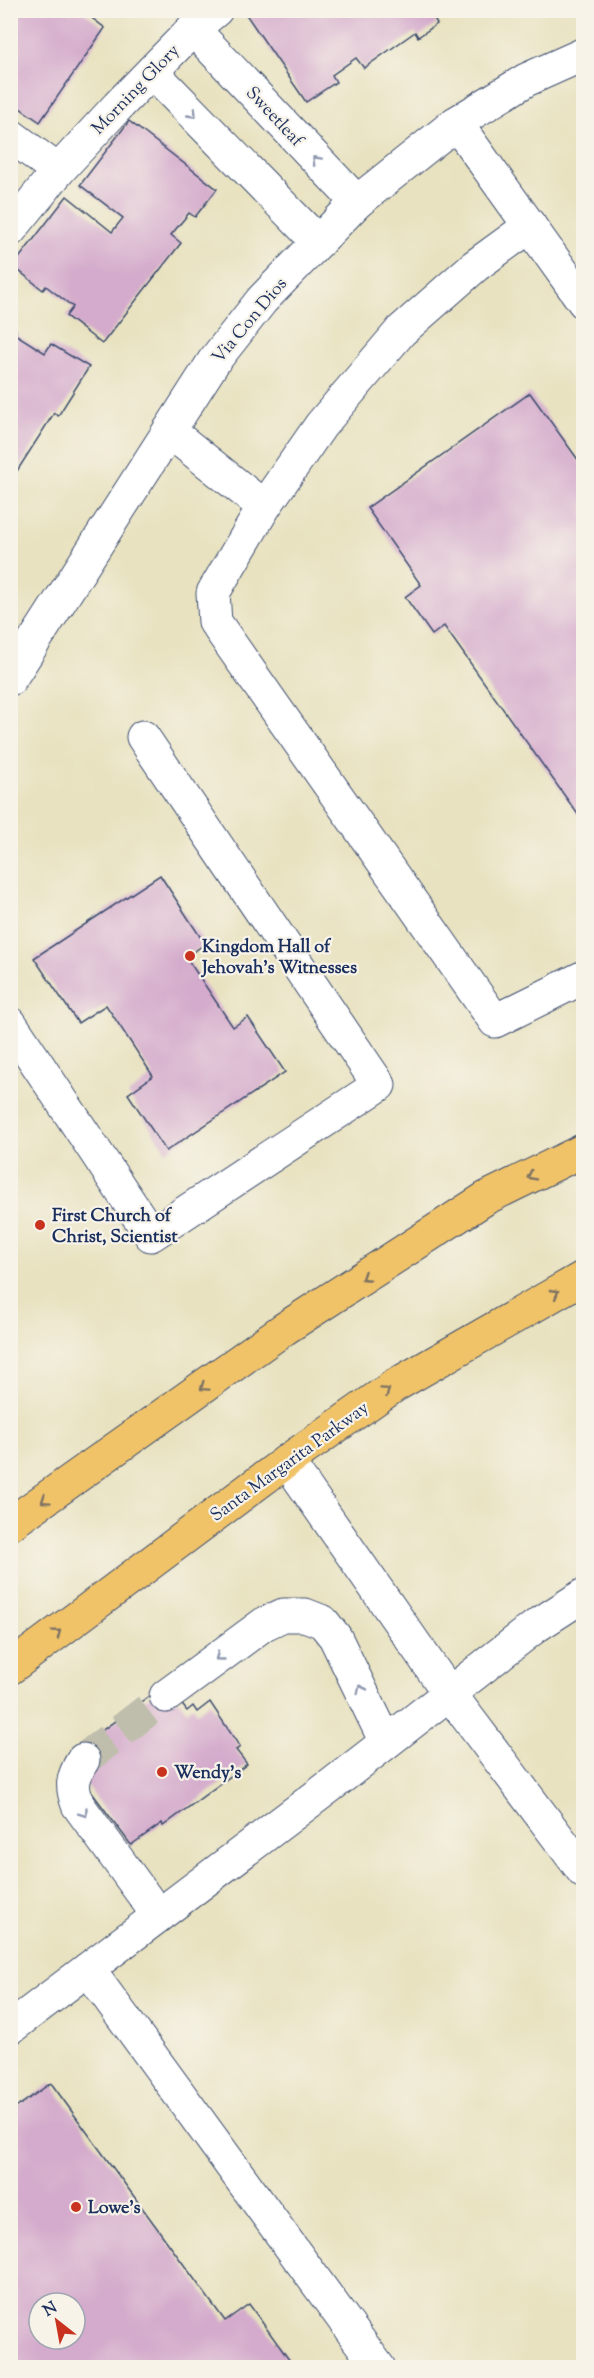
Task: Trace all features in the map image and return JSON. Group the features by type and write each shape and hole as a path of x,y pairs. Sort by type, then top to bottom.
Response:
{"main road":[{"path":"10,1524 303,1317 486,1198 584,1150"},
{"name":"Santa Margarita Parkway","path":"10,1668 287,1461 394,1386 584,1277"}],"street":[{"name":"Morning Glory","path":"10,230 58,171 204,20"},
{"name":"Sweetleaf","path":"204,20 357,202"},
{"name":"Via Con Dios","path":"10,679 214,361 262,300 357,202 456,123 526,80 584,54"},
{"path":"152,72 318,242"},
{"path":"456,123 584,302"},
{"path":"10,135 58,171"},
{"path":"530,226 475,266 401,331 321,426 264,507 213,592 215,622 495,1021 584,977"},
{"path":"169,431 264,507"},
{"path":"10,1023 152,1235 379,1085 143,737"},
{"path":"287,1461 449,1693 584,1872"},
{"path":"10,2028 536,1626 584,1595"},
{"path":"166,1696 264,1624 283,1615 305,1615 323,1622 335,1637 386,1742"},
{"path":"82,1760 75,1773 72,1790 78,1805 158,1915"},
{"path":"88,1970 379,2367"}],"building":[{"path":"10,10 67,10 71,14 74,10 81,10 105,28 40,122 10,101"},
{"path":"243,10 445,10 434,18 437,24 418,37 415,32 364,68 356,58 332,75 336,82 306,102"},
{"path":"129,121 217,189 195,217 189,213 171,235 181,243 102,344 66,316 73,307 46,286 43,290 13,266 67,196 112,232 123,218 80,185"},
{"path":"10,326 16,330 15,334 45,353 51,344 89,367 58,416 54,413 10,482"},
{"path":"530,393 584,468 584,823 444,626 432,635 405,597 421,585 367,508"},
{"path":"160,875 205,944 186,957 233,1027 248,1017 285,1072 166,1151 128,1094 153,1076 106,1005 78,1023 34,958"},
{"name":"Wendy's","path":"160,1688 180,1702 187,1711 193,1706 197,1712 210,1702 240,1747 236,1750 247,1764 163,1826 162,1823 131,1845 81,1778 81,1746"},
{"name":"Lowe's","path":"51,2083 225,2321 249,2304 295,2368 10,2368 10,2112"}],"tunnel":[{"path":"83,1760 166,1696"}],"place":[{"name":"Kingdom Hall of Jehovah's Witnesses","path":"190,956"},
{"name":"First Church of Christ, Scientist","path":"40,1225"},
{"name":"Wendy's","path":"162,1772"},
{"name":"Lowe's","path":"76,2207"}]}
